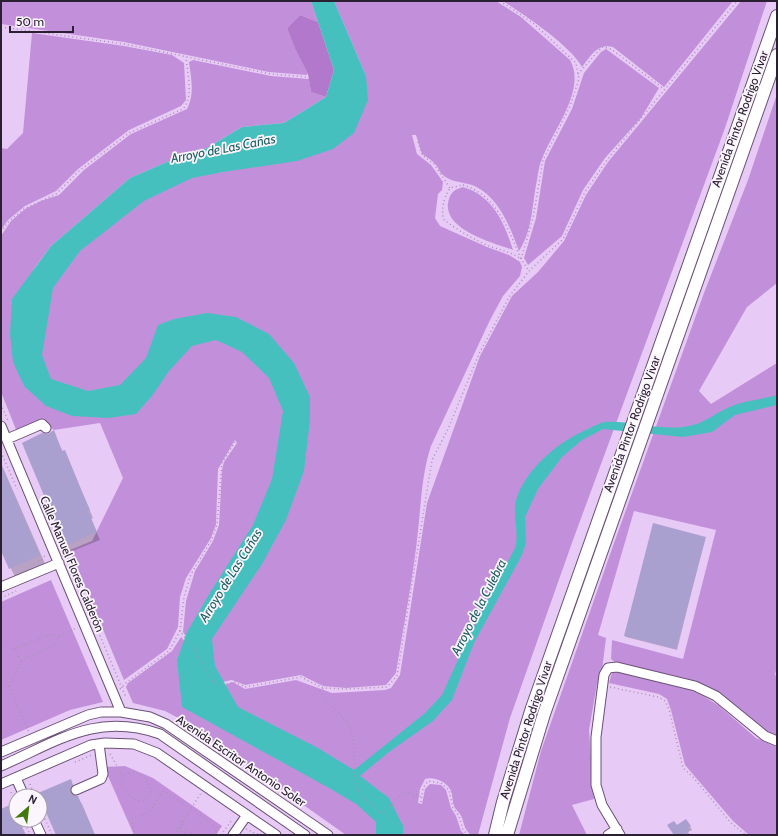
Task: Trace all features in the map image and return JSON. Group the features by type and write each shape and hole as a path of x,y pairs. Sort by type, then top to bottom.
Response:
{"main road":[{"name":"Avenida Pintor Rodrigo Vivar","path":"495,835 503,802 532,708 777,16"},
{"name":"Avenida Pintor Rodrigo Vivar","path":"508,835 544,714 777,55"}],"street":[{"path":"3,434 42,424 46,428"},
{"name":"Calle Manuel Flores Calderón","path":"3,434 59,563 81,626 114,693 121,712"},
{"path":"1,587 59,563"},
{"path":"608,835 618,832 602,805 596,785 596,737 604,675 608,668 617,667 695,686 716,696 765,736 777,741"},
{"name":"Avenida Escritor Antonio Soler","path":"1,752 88,715 101,712 121,712 150,717 180,732 328,835"},
{"name":"Avenida Escritor Antonio Soler","path":"1,766 87,728 118,725 146,729 160,734 305,835"},
{"path":"4,788 16,778 91,745 103,749 134,744 157,753 203,791 247,815 276,835"},
{"path":"76,790 101,778 103,774 103,749"},
{"path":"16,778 20,788"},
{"path":"233,835 247,815"}],"path":[{"path":"500,1 533,23 557,45 576,63 578,74 578,79 570,106 543,160 534,218 521,259"},
{"path":"180,631 195,651 211,680 221,685 235,682 245,687 301,677 322,688 346,690 387,687 397,676 432,460 448,429 479,354 509,297 529,271 563,239 585,192 607,160 737,1"},
{"path":"1,27 124,44 270,74 307,77"},
{"path":"578,74 602,47 611,48 665,90"},
{"path":"1,232 9,221 24,209 56,194 79,171 129,133 183,109 187,105 189,96 186,57"},
{"path":"418,142 422,155 434,164 450,188"},
{"path":"521,259 514,254 489,246 457,230 443,219 441,204 450,188 463,185 474,188 484,195 503,218 521,259 529,271"},
{"path":"114,693 169,651 180,631 184,597 191,574 212,540 217,524 222,463 235,442"},
{"path":"1,452 19,494"},
{"path":"32,564 43,559 45,555 44,551"},
{"path":"1,598 20,589"},
{"path":"74,621 81,626"},
{"path":"1,647 15,649 48,634 59,636 81,626"},
{"path":"9,686 22,660 55,644 59,636"},
{"path":"15,649 21,662"},
{"path":"1,683 9,686 32,738"},
{"path":"603,685 658,697 665,701 669,709 683,768 693,777 732,823 746,835"},
{"path":"322,688 320,692 326,701 350,728 354,740 356,786 360,794 379,812 385,812 402,793 409,793 422,797"},
{"path":"69,765 103,749 112,751"},
{"path":"103,749 123,776"},
{"path":"128,772 134,772 140,775 151,787 152,793 149,798 140,801 126,792 122,787 121,781 123,776 128,772"},
{"path":"26,788 31,781"},
{"path":"421,802 423,788 428,781 441,783 449,790 453,808 459,816 463,830 468,835"},
{"path":"30,784 32,788"},
{"path":"174,835 203,791 194,790"},
{"path":"136,835 132,824 133,818 145,814 151,810 159,795 165,791 214,825 217,828 214,835"},
{"path":"231,815 232,820 259,835"},
{"path":"221,835 232,820"},
{"path":"182,821 184,823 181,828 194,835"},
{"path":"177,829 188,835"}],"shaded area":[{"path":"1,1 311,1 318,22 300,15 287,28 295,49 308,74 306,75 269,72 124,42 1,24"},
{"path":"334,1 496,1 521,17 570,60 574,72 574,84 571,97 540,164 530,225 524,243 519,251 512,232 496,204 481,190 472,185 453,180 442,174 430,159 422,154 416,135 412,135 417,154 431,165 443,182 442,190 438,194 435,218 440,226 509,255 520,262 522,267 520,276 503,296 490,320 431,446 423,480 415,557 396,673 386,685 346,688 323,686 301,675 245,685 232,680 218,683 183,632 186,601 195,571 213,541 219,525 222,470 224,462 237,443 235,440 218,469 216,524 211,538 186,578 180,597 178,627 167,649 124,680 70,550 92,541 123,478 100,423 54,430 42,422 17,432 1,392 1,236 11,221 25,209 41,201 59,195 84,170 131,134 187,109 192,92 189,62 193,60 271,76 309,79 311,92 326,97 284,123 242,127 207,148 167,162 130,178 51,246 33,270 147,180 223,172 366,76"},
{"path":"503,1 733,1 664,87 613,47 607,46 595,51 582,67 568,49 534,22"},
{"path":"741,1 767,1 725,128 573,540 510,718 478,835 471,835 466,829 462,817 454,806 452,793 447,785 440,780 428,778 425,779 420,789 418,803 422,804 425,789 430,784 441,785 446,790 451,808 456,816 461,831 465,835 346,835 186,722 165,711 133,703 126,687 128,683 172,651 181,637 222,686 233,682 245,689 296,680 332,693 385,690 391,688 400,675 427,503 480,356 512,296 538,272 564,241 586,195 608,162"},
{"path":"300,15 318,22 334,70 326,97 311,92 308,74 295,49 287,28"},
{"path":"32,33 124,46 172,55 184,63 186,100 181,106 129,130 78,169 56,191 25,206 8,220 1,230 1,148 7,149 23,133"},
{"path":"606,49 659,88 641,118 605,158 583,190 562,236 528,265 524,258 536,218 545,161 572,109 584,73 601,52"},
{"path":"777,94 777,283 747,307 699,391 711,404 777,363 777,666 775,675 777,676 777,737 760,727 724,697 706,686 682,677 617,664 611,659 612,640 683,659 716,530 634,511 598,635 606,638 601,678 597,684 589,730 594,799 572,805 587,835 519,835 541,751 704,293 748,180"},
{"path":"463,187 482,197 496,211 506,230 513,250 494,244 472,234 454,221 449,212 448,203 452,192"},
{"path":"51,580 103,702 70,710 1,740 1,602"},
{"path":"618,672 686,688 703,696 718,705 756,738 777,747 777,835 749,835 733,821 685,765 667,699 659,694 609,683 612,673"},
{"path":"125,766 153,778 222,826 216,835 134,835 104,767"}],"water":[{"name":"Arroyo de Las Cañas","path":"311,1 334,1 366,76 368,100 354,133 333,149 297,161 192,178 144,201 80,251 53,288 42,355 51,379 88,391 120,385 146,358 158,325 174,319 207,313 236,317 269,334 294,363 310,397 310,420 304,471 286,520 262,564 212,639 215,666 238,707 318,748 354,770 425,713 442,695 467,640 515,548 517,536 515,503 517,497 529,475 547,455 568,439 604,422 624,422 673,428 690,426 747,401 777,395 777,405 735,415 712,432 683,437 603,429 582,440 562,457 538,489 525,517 526,543 522,555 474,643 452,700 433,721 389,752 360,776 389,798 403,826 403,835 376,835 376,822 356,804 182,707 177,660 187,632 253,525 272,479 283,411 269,378 242,352 216,340 192,346 169,371 152,396 136,414 108,418 72,416 46,406 24,386 13,362 10,334 12,299 51,246 130,178 167,162 207,148 242,127 284,123 326,97 334,70"}],"building":[{"path":"54,430 62,451 65,450 90,510 88,511 97,532 65,546 22,443 42,433 48,434"},
{"path":"1,464 40,555 9,569 1,551"},
{"path":"653,523 706,537 676,649 624,636"},
{"path":"71,779 73,785 70,792 73,795 78,796 95,835 56,835 48,817 48,789"},
{"path":"8,806 8,828 22,828 25,835 1,835 1,809"},
{"path":"686,819 691,826 687,828 689,831 683,835 674,835 667,825 674,821 677,825"}],"water label":[{"name":"Arroyo de la Culebra","path":"478,607"}]}
